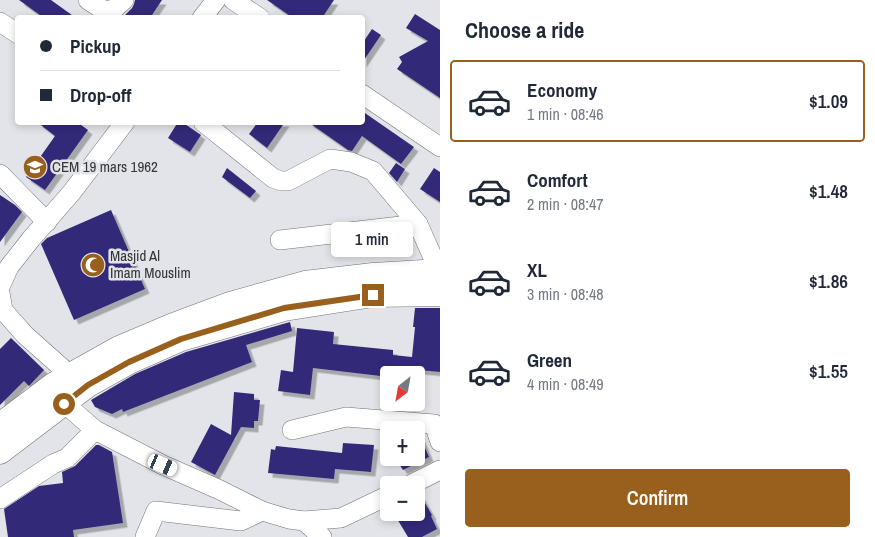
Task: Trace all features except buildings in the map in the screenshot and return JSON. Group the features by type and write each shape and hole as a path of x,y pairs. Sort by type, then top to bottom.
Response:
{"main road":[{"path":"0,425 62,388 88,385 129,362 181,339 284,308 373,295 440,278"},
{"path":"0,452 62,388"}],"street":[{"path":"88,0 105,11 114,9 124,0"},
{"path":"204,15 216,0"},
{"path":"233,0 256,15"},
{"path":"0,22 15,32"},
{"path":"365,96 440,147"},
{"path":"0,288 9,267 72,192 123,125"},
{"path":"208,125 274,178 281,181 288,181 330,160 351,162 373,171 418,224 440,278"},
{"path":"0,174 46,222"},
{"path":"280,240 418,224"},
{"path":"1,304 95,430 163,465 262,511 289,519 304,521 341,518 380,499"},
{"path":"292,430 346,417 438,429"},
{"path":"0,499 53,464 67,458 95,430"},
{"path":"425,478 440,470"},
{"path":"145,537 156,511 241,521 262,511"},
{"path":"304,521 322,537"}],"place":[{"name":"CEM 19 mars 1962","path":"35,167"},
{"name":"Masjid Al Imam Mouslim","path":"93,265"}],"route":[{"path":"64,404 88,385 129,362 181,339 284,308 373,295"}]}
